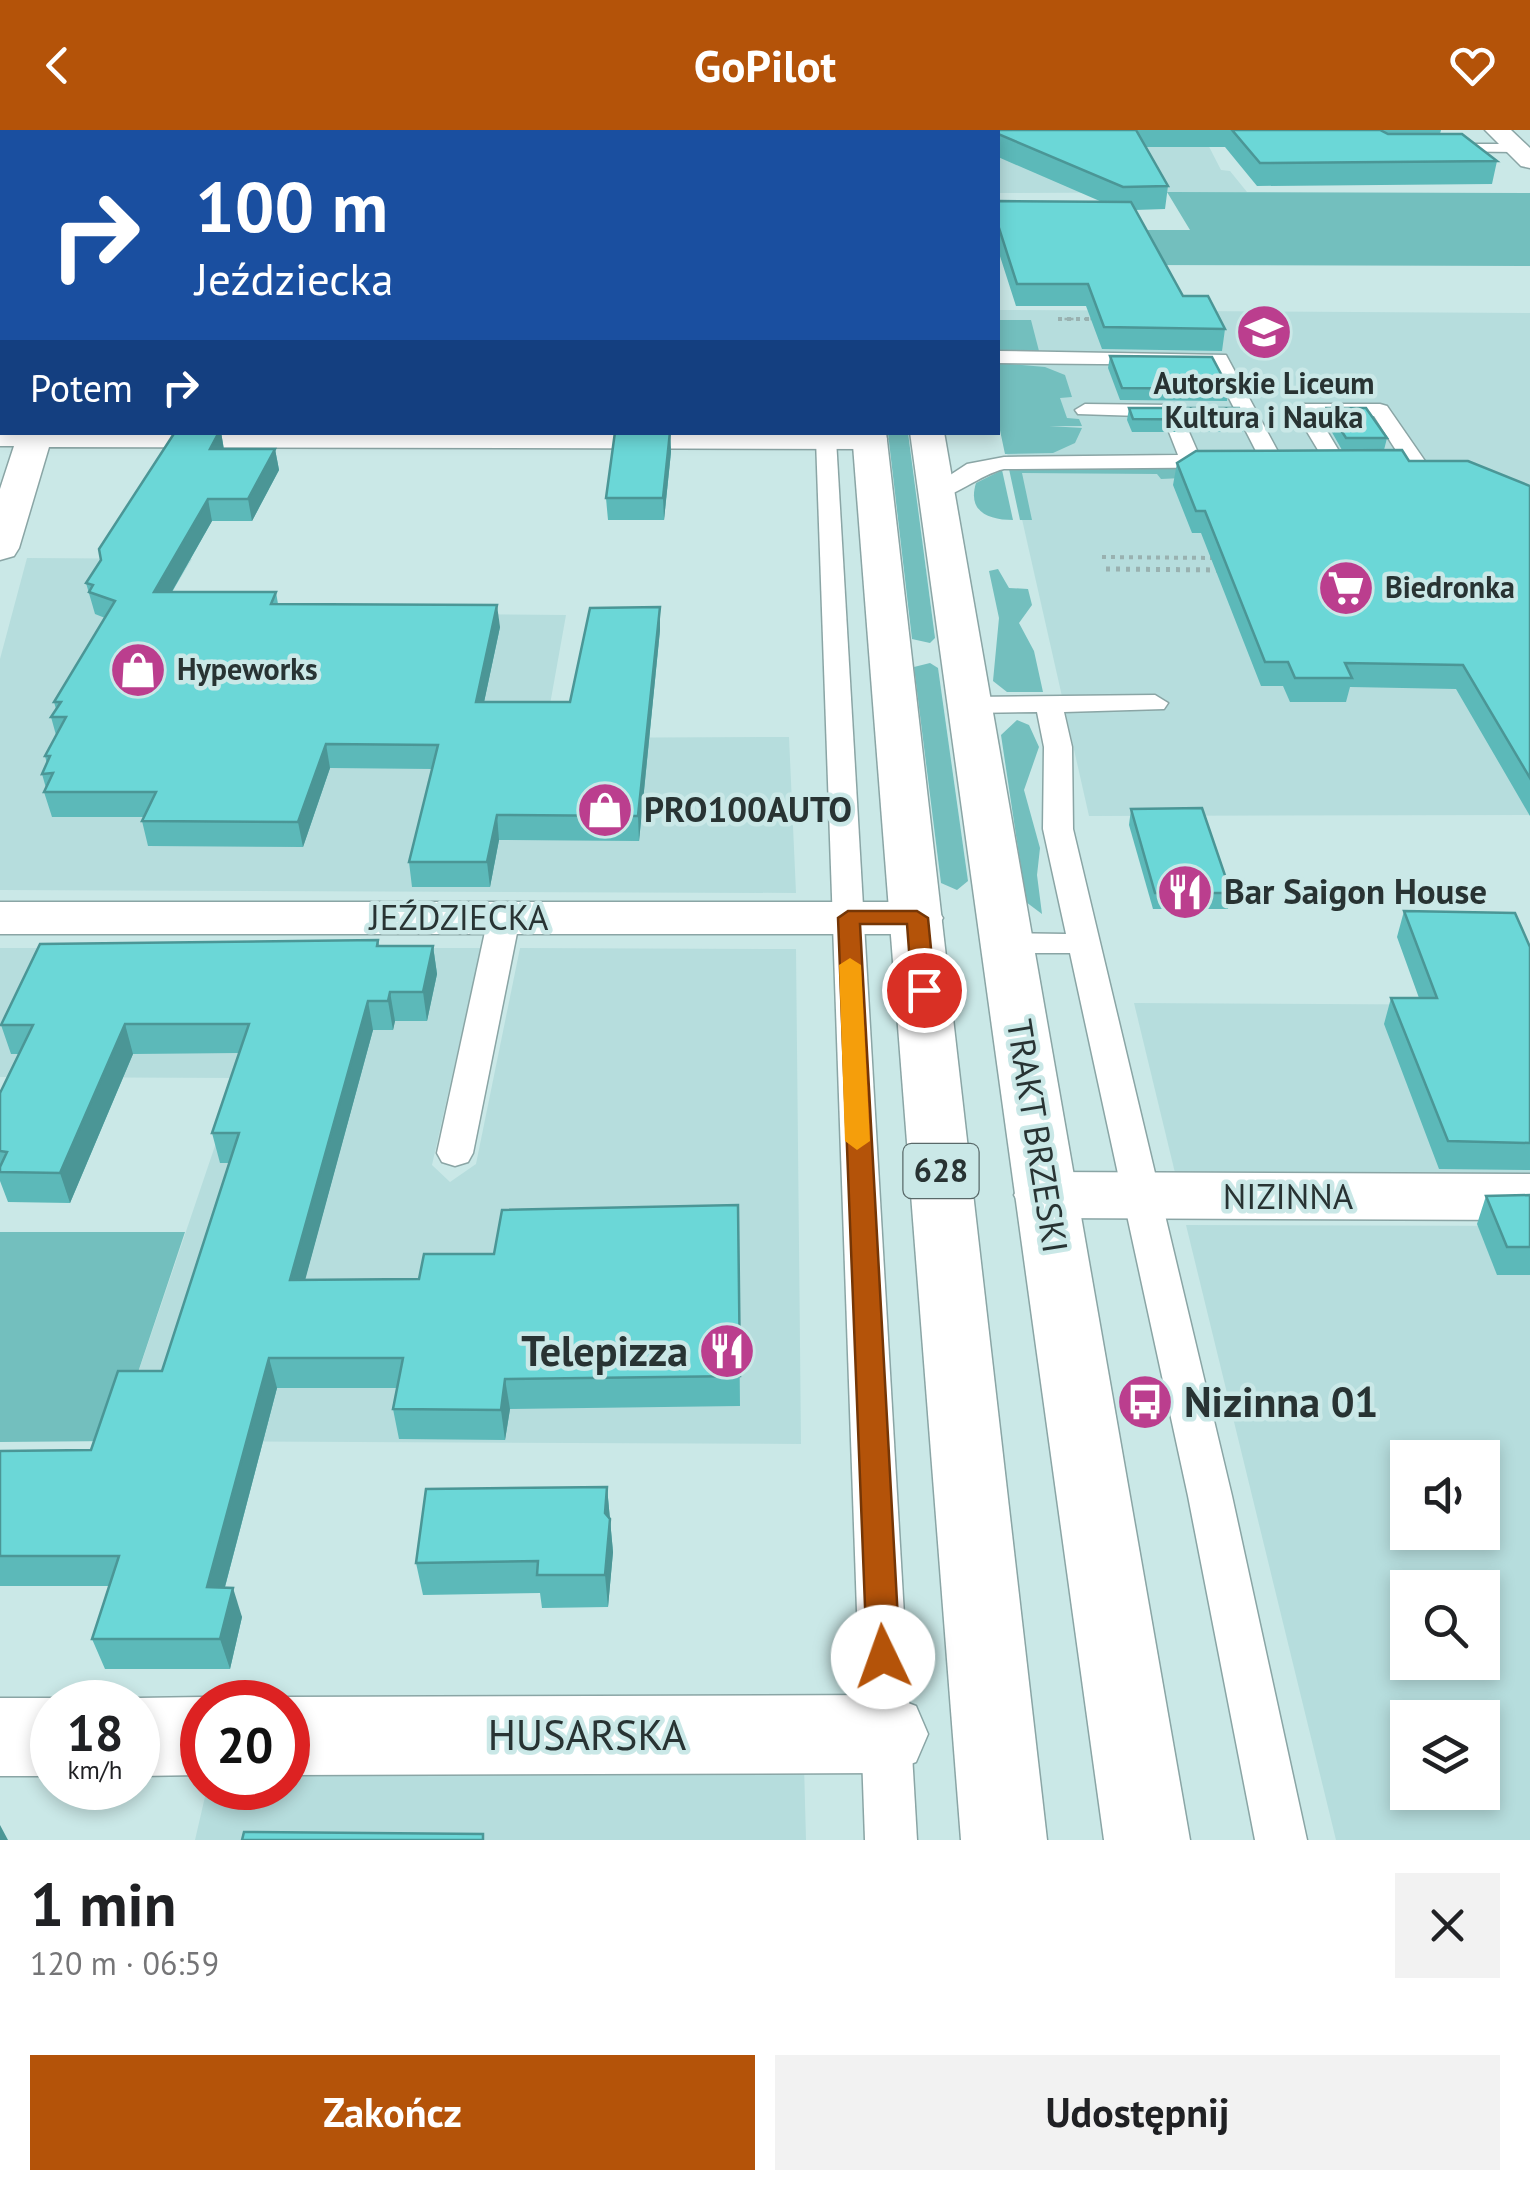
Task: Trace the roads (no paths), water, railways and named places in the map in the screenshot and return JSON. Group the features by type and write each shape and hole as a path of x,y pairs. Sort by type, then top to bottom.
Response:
{"main road":[{"path":"1497,130 1523,154"},
{"path":"0,548 24,435 873,436"},
{"name":"TRAKT BRZESKI","path":"873,436 937,494 1147,1840"},
{"name":"628","path":"873,436 1004,1840"},
{"name":"JEŹDZIECKA","path":"0,918 917,918"},
{"name":"NIZINNA","path":"1046,1195 1530,1197"},
{"name":"HUSARSKA","path":"310,1736 887,1734"},
{"path":"0,1737 30,1737"}],"lane":[{"path":"1422,148 1523,154"},
{"path":"1000,358 1148,417 1194,411"},
{"path":"1079,391 1220,359 1228,421 1223,460"},
{"path":"937,494 964,474 988,465 1098,453 1137,453 1181,460 1279,461 1334,461 1414,461 1380,410 1304,410 1334,461"},
{"path":"1148,417 1181,460"},
{"path":"1228,421 1279,461"},
{"path":"873,436 848,918 891,1840"},
{"path":"970,705 1155,703"},
{"path":"1050,704 1058,747 1058,828 1144,1196 1281,1840"},
{"path":"455,1153 504,918"},
{"path":"1006,943 1084,944"}],"place":[{"name":"Autorskie Liceum Kultura i Nauka","path":"1264,332"},
{"name":"Biedronka","path":"1346,588"},
{"name":"Hypeworks","path":"138,670"},
{"name":"PRO100AUTO","path":"605,810"},
{"name":"Bar Saigon House","path":"1185,892"},
{"name":"Telepizza","path":"727,1351"},
{"name":"Nizinna 01","path":"1145,1402"}]}
